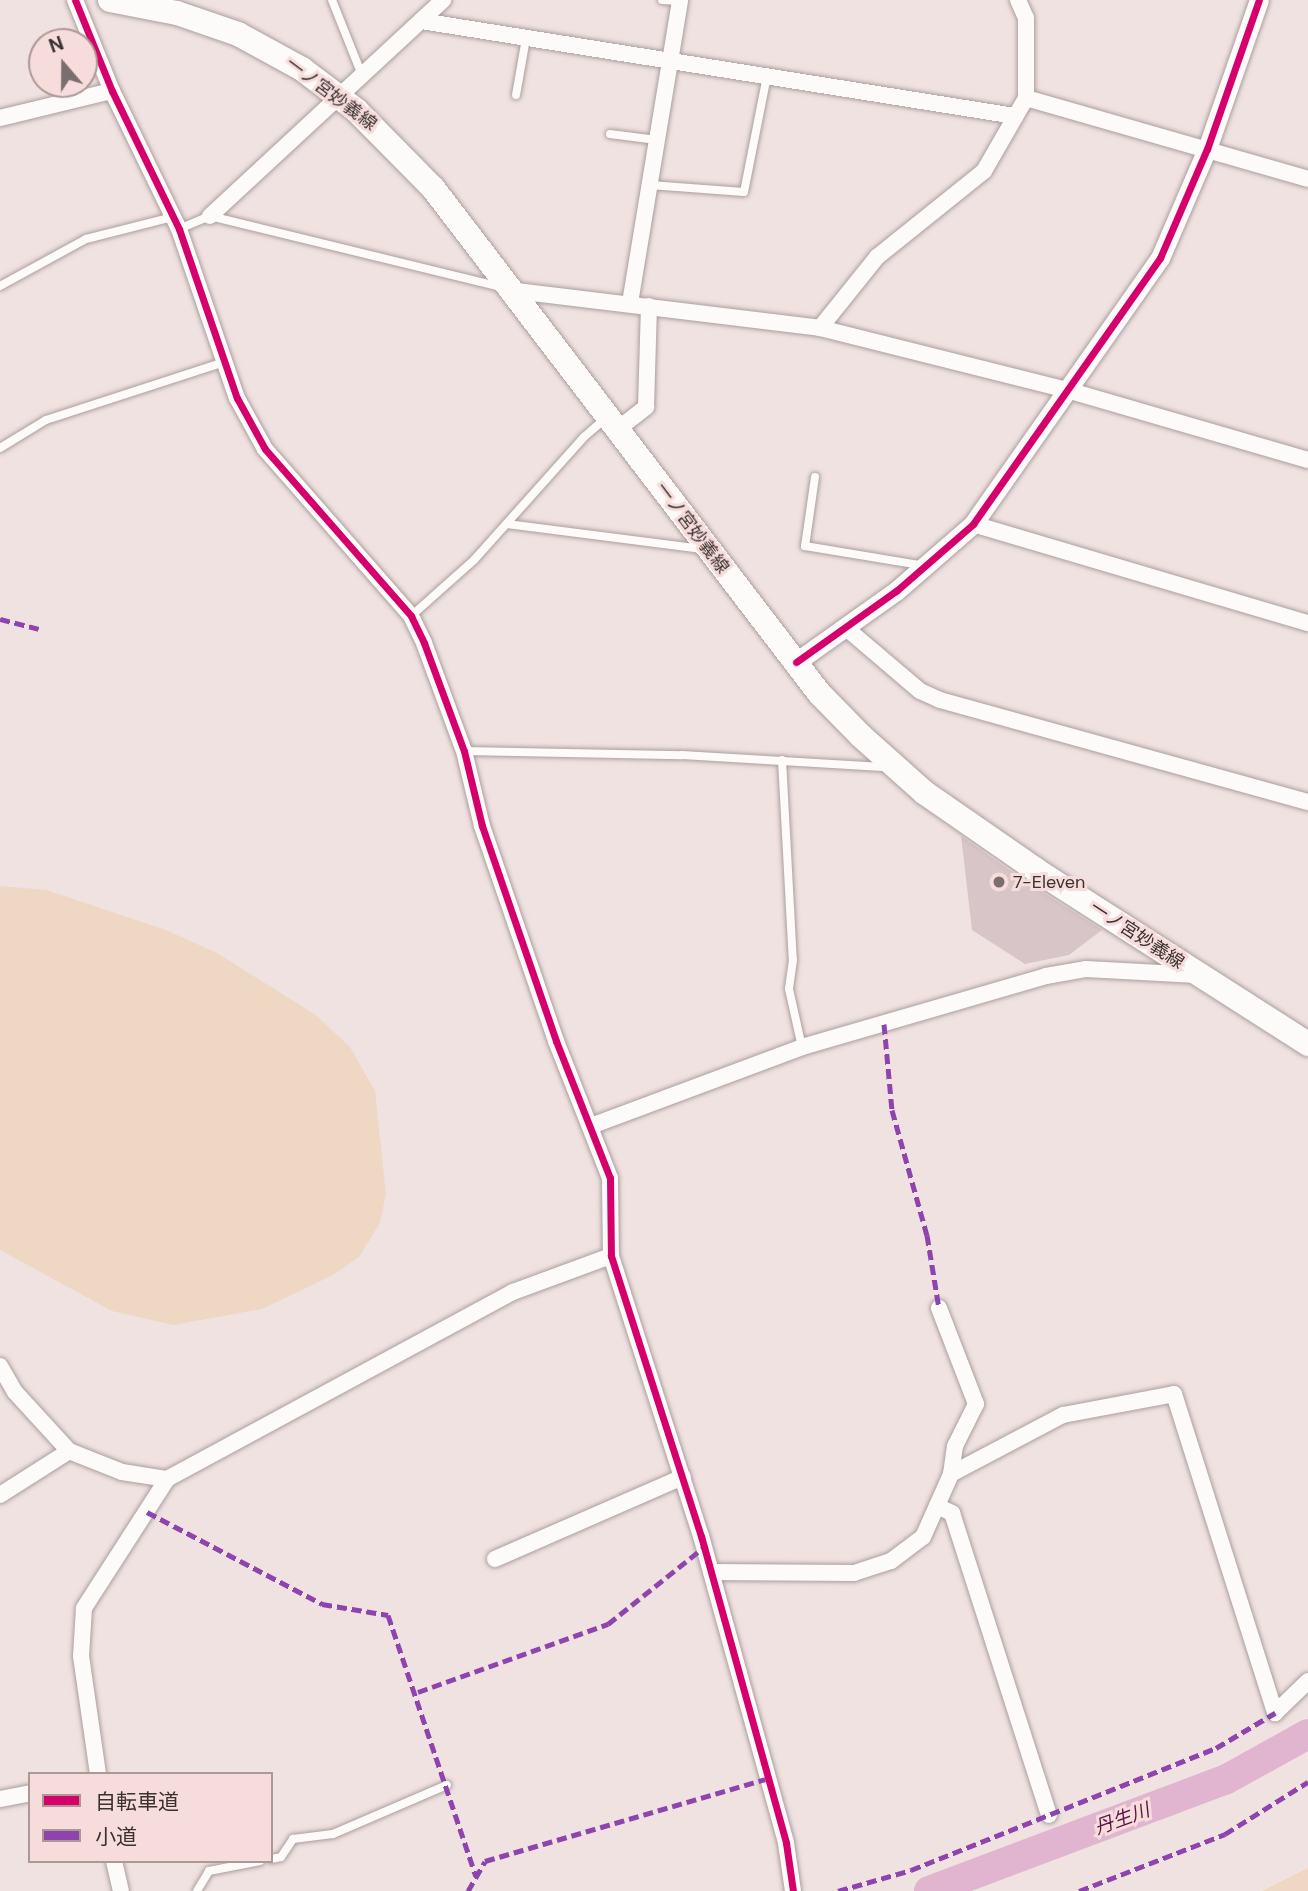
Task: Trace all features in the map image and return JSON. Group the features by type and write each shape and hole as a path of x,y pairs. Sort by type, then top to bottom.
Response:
{"main road":[{"name":"一ノ宮妙義線","path":"110,0 177,13 238,34 272,50 341,97 404,156 516,291 819,693 895,767 1025,862 1308,1044"}],"street":[{"path":"75,0 112,91 176,223 222,363 265,449 411,616 464,751 482,826 556,1041 610,1178 611,1256 683,1477 711,1573 786,1843 793,1891"},
{"path":"210,216 443,0"},
{"path":"820,328 877,257 984,171 1026,98 1026,18 1018,0"},
{"path":"796,662 846,628 973,524 1160,258 1207,149 1259,0"},
{"path":"630,303 680,1"},
{"path":"421,21 1015,116"},
{"path":"0,118 112,91"},
{"path":"1026,98 1308,179"},
{"path":"516,291 820,328 1067,390 1308,460"},
{"path":"613,423 646,407 649,306"},
{"path":"973,524 1308,622"},
{"path":"846,628 920,691 940,700 1308,802"},
{"path":"591,1126 802,1047 1060,974 1086,969 1197,975"},
{"path":"99,1772 81,1656 84,1608 167,1479 513,1292 611,1256"},
{"path":"711,1573 854,1573 891,1561 923,1537 951,1474 955,1446 976,1404 939,1308"},
{"path":"0,1366 15,1392 69,1451 122,1472 167,1479"},
{"path":"951,1474 1063,1415 1174,1394 1275,1713 1308,1681"},
{"path":"0,1495 69,1451"},
{"path":"495,1559 683,1477"},
{"path":"937,1506 951,1513 1049,1815"},
{"path":"0,1799 28,1793"},
{"path":"114,1863 121,1891"}],"lane":[{"path":"332,0 362,77"},
{"path":"662,0 680,1"},
{"path":"516,95 526,38"},
{"path":"650,185 744,192 767,76"},
{"path":"610,134 657,140"},
{"path":"0,286 86,239 210,216 516,291"},
{"path":"0,449 46,420 222,363"},
{"path":"411,616 474,560 584,437 613,423"},
{"path":"815,477 805,546 923,566"},
{"path":"507,524 709,550"},
{"path":"464,751 895,767"},
{"path":"782,761 793,960 789,989 802,1047"},
{"path":"273,1859 281,1857 293,1839 333,1834 447,1785"},
{"path":"197,1891 209,1871 250,1863"}],"shaded area":[{"path":"0,886 47,890 166,930 217,953 316,1015 350,1047 375,1091 386,1194 380,1223 359,1257 333,1275 262,1309 173,1325 112,1311 0,1250"},
{"path":"1308,1868 1308,1891 1262,1891"}],"building":[{"name":"7-Eleven","path":"961,836 1102,930 1069,955 1025,964 972,930"}],"waterway":[{"name":"丹生川","path":"929,1891 1225,1780 1308,1734"}],"marked path":[{"path":"0,619 39,629"},
{"path":"884,1024 892,1110 927,1235 939,1308"},
{"path":"147,1512 322,1604 388,1615 476,1876"},
{"path":"418,1692 608,1624 704,1547"},
{"path":"838,1891 911,1870 1216,1748 1275,1713"},
{"path":"468,1891 485,1861 765,1779"},
{"path":"1079,1891 1225,1834 1308,1782"}],"cycle path":[{"path":"75,0 112,91 179,229 237,398 265,449 411,616 424,643 464,751 482,826 556,1041 610,1178 611,1256 701,1536 786,1843 793,1891"},
{"path":"796,662 896,591 973,524 1160,258 1207,149 1259,0"}],"place":[{"name":"7-Eleven","path":"999,882"}]}
